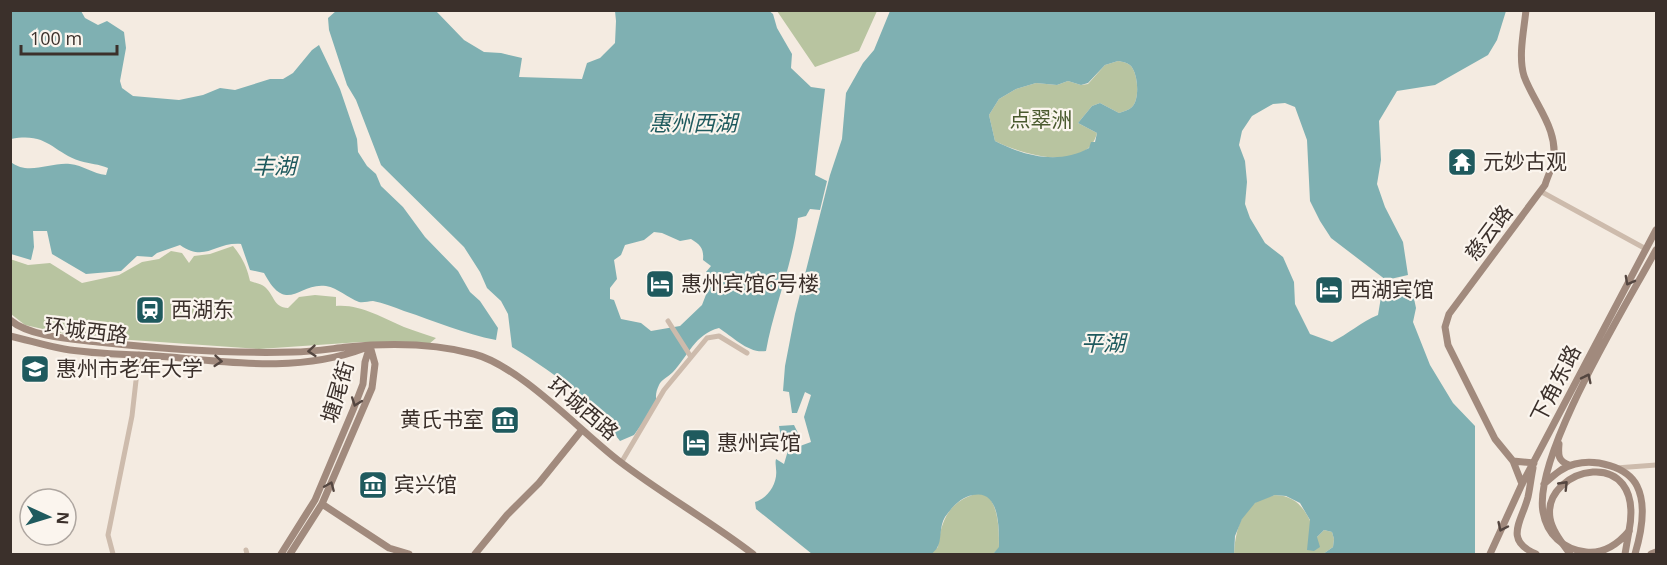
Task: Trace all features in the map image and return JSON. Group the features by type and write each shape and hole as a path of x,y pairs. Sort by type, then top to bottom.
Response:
{"main road":[{"name":"慈云路","path":"1513,461 1495,439 1448,345 1444,327 1449,314 1545,185 1553,163 1554,148 1551,132 1524,74 1522,59 1526,10"},
{"name":"下角东路","path":"1490,555 1522,484 1656,230"},
{"name":"下角东路","path":"1629,531 1619,542 1604,550 1580,551 1559,543 1552,535 1543,512 1544,485 1561,431 1594,364 1656,250"},
{"name":"环城西路","path":"10,320 26,329 62,338 239,354 407,345 454,349 477,354 498,364 532,387 621,463 720,529 753,555"},
{"name":"环城西路","path":"10,336 64,349 279,365 347,355 370,346"},
{"name":"塘尾街","path":"290,555 322,504 372,388 375,364 370,346"},
{"name":"塘尾街","path":"281,555 315,500 363,384 365,362 370,346"},
{"path":"475,555 478,548 539,483 581,431"},
{"path":"1561,431 1558,457 1569,465"},
{"path":"1522,484 1513,461 1534,463 1528,499 1517,528 1521,545 1525,550 1536,555"},
{"path":"1544,485 1557,472 1569,465 1585,463 1615,468 1630,478 1640,494 1641,523 1635,555"},
{"path":"1570,555 1550,518 1552,502 1561,486 1574,477 1591,472 1609,473 1623,484 1630,497 1632,507 1625,555"},
{"path":"322,504 390,548 409,555"},
{"path":"1651,555 1656,552"}],"street":[{"path":"1540,191 1646,249"},
{"path":"668,321 691,357"},
{"path":"621,463 664,390 707,339 719,336 747,353"},
{"path":"113,555 108,535 132,416 139,354"},
{"path":"1615,468 1656,465"}],"green space":[{"path":"777,11 877,11 859,51 815,67"},
{"name":"点翠洲","path":"1118,61 1128,64 1133,70 1137,86 1135,103 1129,109 1119,113 1100,103 1092,106 1078,123 1097,133 1091,146 1067,157 1052,157 1020,151 995,141 989,115 999,99 1016,89 1036,83 1057,85 1068,81 1081,85 1088,84 1105,65"},
{"path":"233,246 244,262 250,281 265,287 279,306 288,308 299,297 315,295 336,297 336,306 363,309 436,338 429,344 361,342 259,349 74,336 25,325 11,314 10,259 28,265 50,263 82,283 119,275 142,262 159,259 171,251 182,253 189,263 194,256 210,254"},
{"path":"979,493 986,494 994,505 999,548 993,554 932,554 938,547 942,528 949,512 961,500"},
{"path":"1275,495 1291,499 1302,508 1317,537 1324,530 1332,532 1333,547 1323,554 1234,554 1237,533 1246,512 1256,502"}],"water":[{"name":"丰湖","path":"11,10 81,11 85,18 98,25 107,21 124,32 126,48 120,81 122,88 133,96 179,100 203,95 220,88 235,90 270,79 283,79 293,73 319,45 340,89 357,139 358,152 367,166 376,174 381,186 403,207 425,237 458,271 470,292 480,301 498,328 496,340 461,331 381,303 359,302 326,286 316,286 293,294 279,293 264,273 250,270 241,244 232,244 204,252 189,250 180,245 152,257 137,256 121,271 86,274 52,254 47,231 33,231 34,247 31,260 11,254 11,162 25,168 70,164 106,175 108,168 80,161 33,138 11,139"},
{"name":"惠州西湖","path":"768,10 773,14 777,28 792,54 791,68 811,87 825,89 815,175 827,181 820,210 810,209 806,216 798,218 792,252 766,351 753,350 719,328 704,335 673,372 660,383 656,394 657,403 634,435 620,441 601,415 581,396 512,347 508,314 501,301 487,288 464,247 381,165 356,100 347,85 329,30 328,18 336,11 436,11 464,40 484,52 522,58 519,77 582,79 587,63 600,58 615,43 615,11","holes":["654,232 680,241 691,239 694,241 702,250 703,260 711,266 706,272 707,292 702,305 680,326 651,331 641,323 621,319 614,300 610,299 610,288 617,279 614,260 621,255 625,245 644,240"]},
{"name":"平湖","path":"890,11 1506,11 1497,40 1488,55 1435,85 1397,91 1379,121 1381,160 1377,184 1385,207 1403,242 1408,275 1386,280 1331,238 1310,201 1307,140 1295,107 1285,103 1273,104 1252,116 1242,131 1239,145 1245,161 1247,182 1245,204 1250,218 1265,243 1283,257 1294,282 1295,304 1310,334 1332,342 1378,315 1381,297 1412,289 1416,308 1413,322 1430,365 1453,403 1475,426 1475,554 1323,554 1333,547 1334,539 1332,532 1324,530 1317,537 1320,547 1314,551 1307,550 1310,520 1300,503 1286,496 1275,495 1255,503 1242,519 1235,536 1234,554 993,554 999,547 996,512 988,498 973,495 957,503 945,517 939,545 932,554 812,554 756,509 755,502 764,497 774,485 776,459 784,464 789,447 782,444 779,426 794,425 801,439 798,442 800,446 811,442 804,417 811,395 805,392 797,413 792,413 789,392 783,391 785,366 795,314 830,175 842,139 846,93 863,63 874,50","holes":["1118,61 1125,62 1133,70 1137,86 1135,103 1129,109 1119,113 1100,103 1092,106 1078,123 1097,133 1095,142 1091,142 1089,148 1078,153 1054,157 1018,151 995,141 989,115 999,99 1016,89 1036,83 1057,85 1068,81 1081,85 1088,83 1105,65"]}],"place":[{"name":"元妙古观","path":"1462,162"},
{"name":"惠州宾馆6号楼","path":"660,284"},
{"name":"西湖宾馆","path":"1329,290"},
{"name":"西湖东","path":"150,310"},
{"name":"惠州市老年大学","path":"35,369"},
{"name":"黄氏书室","path":"505,420"},
{"name":"惠州宾馆","path":"696,443"},
{"name":"宾兴馆","path":"373,485"}]}
